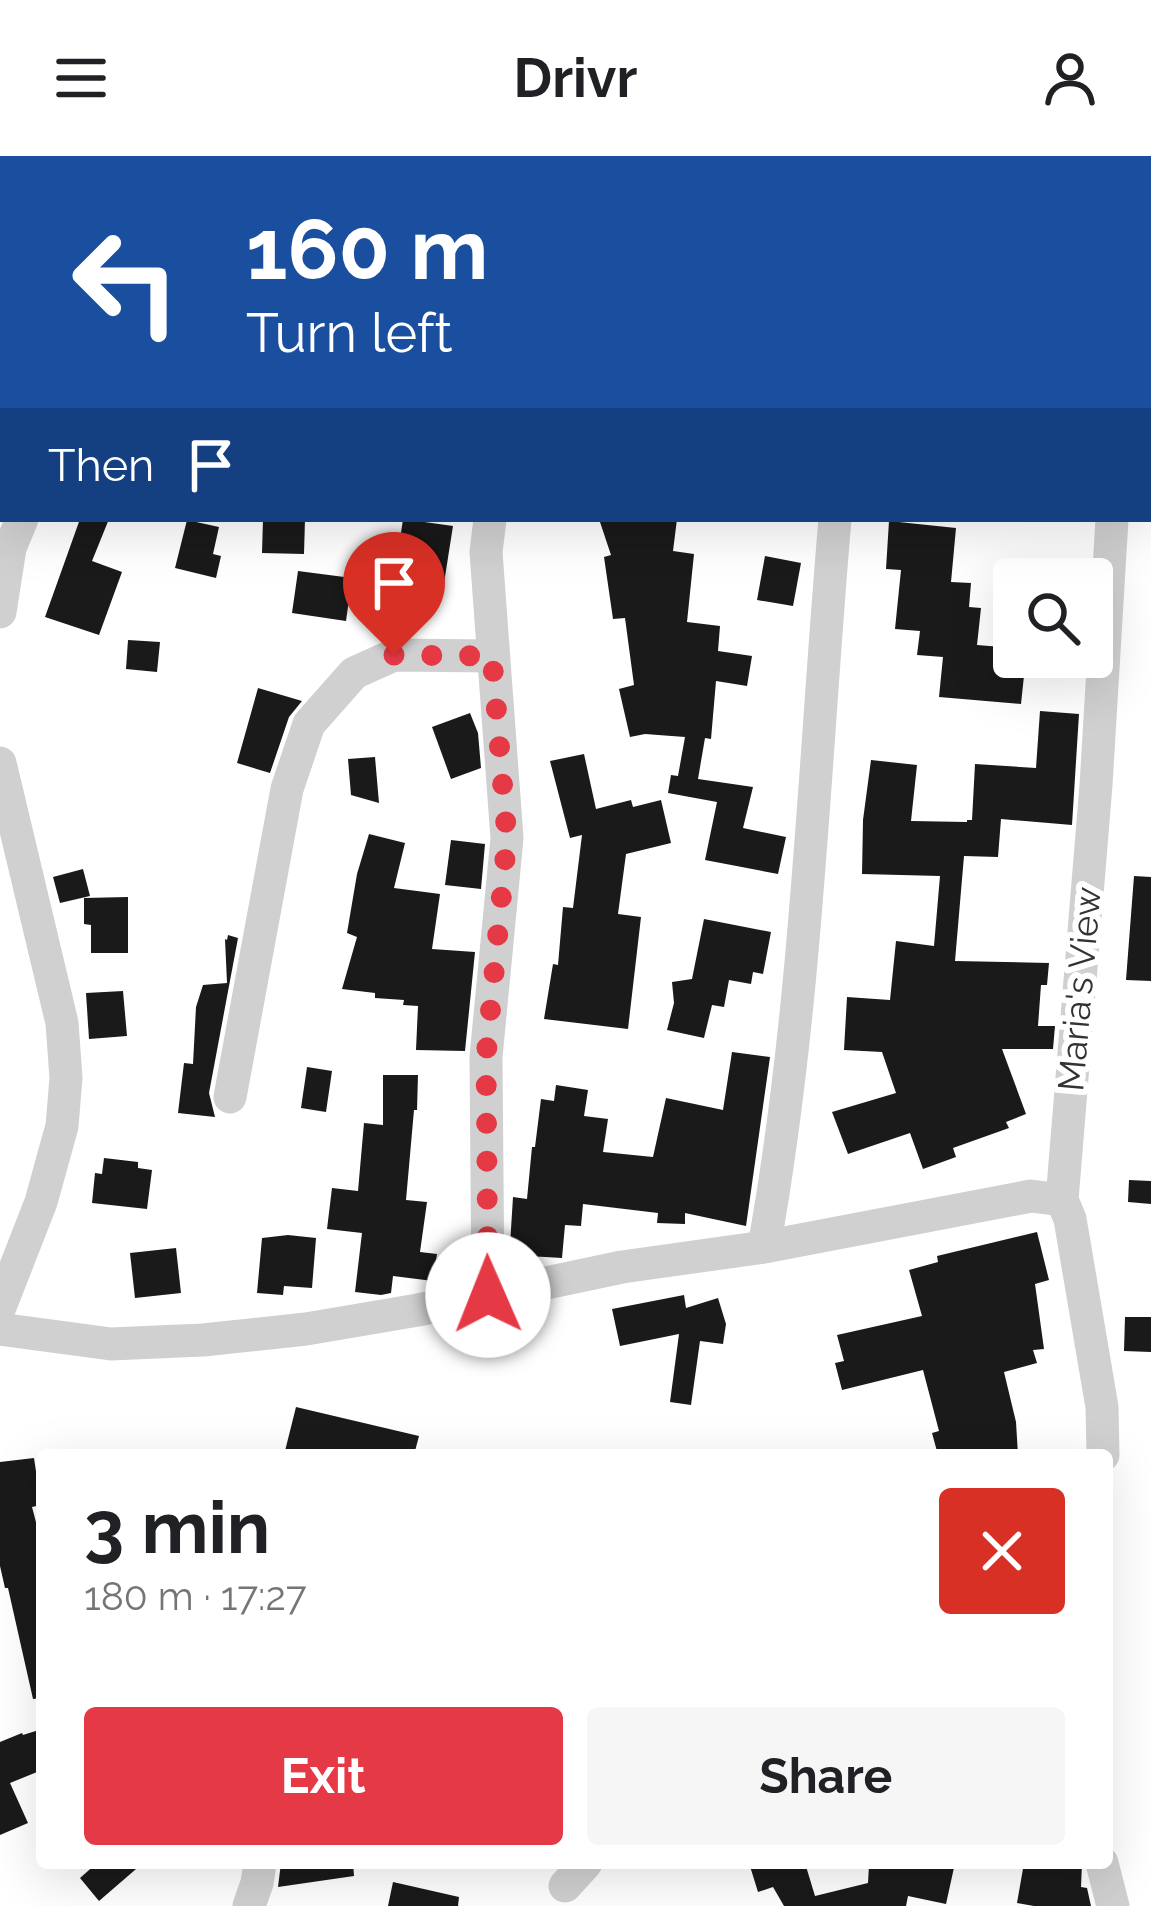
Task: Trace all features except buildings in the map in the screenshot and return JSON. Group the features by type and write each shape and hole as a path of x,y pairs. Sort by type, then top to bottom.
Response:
{"street":[{"path":"0,612 10,548 21,522"},
{"path":"488,1295 486,1057 507,838 486,552 490,522"},
{"path":"764,1247 783,1144 835,522"},
{"name":"Maria's View","path":"1103,1449 1102,1407 1070,1219 1062,1200 1112,522"},
{"path":"230,1097 287,789 310,724 354,674 394,655 492,656"},
{"path":"0,763 62,1023 66,1078 62,1126 40,1202 0,1307"},
{"path":"0,1329 111,1343 306,1329 622,1267 764,1247 1031,1196 1062,1200"},
{"path":"249,1906 258,1869"},
{"path":"1104,1869 1113,1906"}],"route":[{"path":"394,655 492,656 507,838 486,1057 488,1295"}]}
